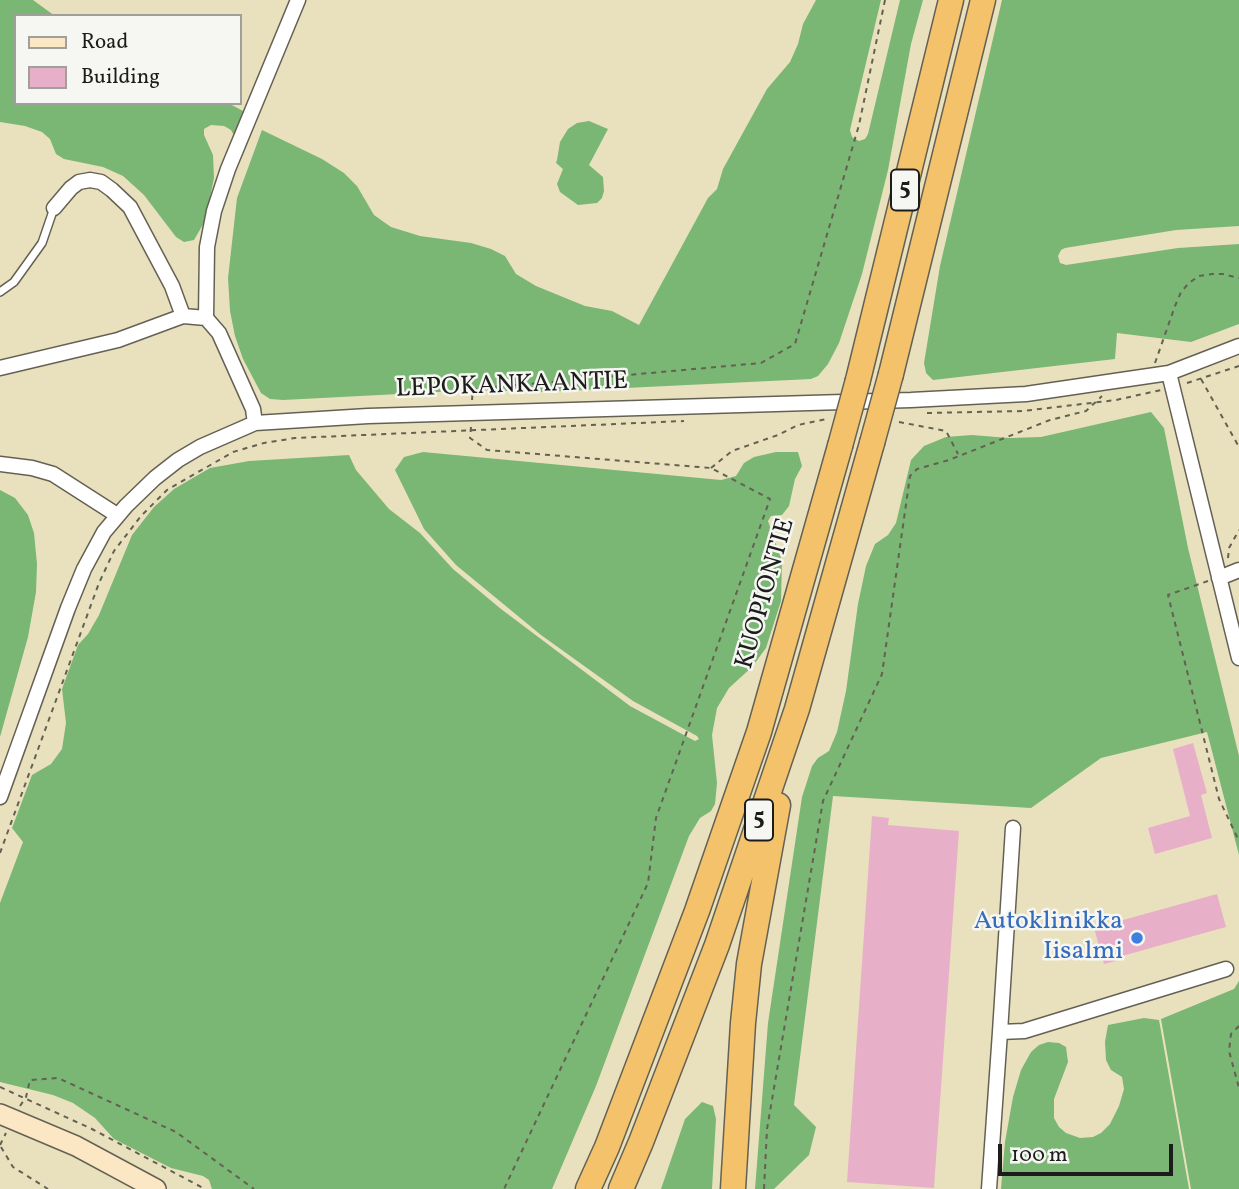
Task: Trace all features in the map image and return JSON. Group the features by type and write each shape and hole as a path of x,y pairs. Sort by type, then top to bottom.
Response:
{"highway":[{"name":"KUOPIONTIE","path":"586,1189 607,1147 697,911 759,732 858,380 951,0"},
{"name":"5","path":"621,1189 717,945 797,709 891,374 983,0"},
{"path":"733,1189 749,964 797,709"}],"street":[{"path":"255,423 253,409 219,333 206,318 206,247 228,169 298,0"},
{"path":"54,208 79,182 101,182 112,190 130,207 172,286 183,316"},
{"path":"0,368 118,340 183,316 206,318"},
{"name":"LEPOKANKAANTIE","path":"0,797 79,582 104,532 117,515 155,478 178,460 200,447 255,423 334,417 911,400 1026,394 1169,373 1239,346"},
{"path":"1169,373 1239,658"},
{"path":"0,464 53,474 117,515"},
{"path":"1219,578 1239,570"},
{"path":"989,1189 1013,828"},
{"path":"1000,1032 1024,1031 1226,969"},
{"path":"5,1120 130,1189"},
{"path":"5,1120 76,1146 156,1189"}],"lane":[{"path":"0,292 14,282 42,243 54,208"}],"path":[{"path":"505,1189 648,883 656,818 770,499 711,468 487,450 470,438 473,388 761,363 795,344 859,125 885,0"},
{"path":"916,413 1023,411 1116,400 1174,388 1239,366"},
{"path":"1201,379 1239,447"},
{"path":"823,416 836,415"},
{"path":"0,853 99,583 114,551 141,516 167,490 233,452 295,438 688,421"},
{"path":"764,1189 767,1129 823,801 883,674 911,476 917,469 959,455"},
{"path":"1219,578 1168,595 1219,799 1239,841"},
{"path":"1239,1027 1231,1034 1229,1051 1239,1088"},
{"path":"48,1189 13,1167 0,1145 5,1120 26,1097 30,1080 58,1078 176,1132 254,1189"},
{"path":"0,1087 92,1129 205,1189"}],"green space":[{"path":"0,0 33,0 52,14 14,14 14,105 232,105 243,111 246,107 236,139 231,130 224,126 211,125 204,129 213,155 214,178 205,221 194,240 184,242 176,237 144,195 123,176 103,167 64,159 56,154 50,139 42,132 0,122"},
{"path":"816,0 881,0 850,130 852,137 859,141 865,139 868,134 900,0 923,0 911,44 888,170 862,274 839,343 818,376 811,379 543,392 476,390 283,400 270,399 261,393 243,359 235,336 228,278 237,198 262,130 322,159 344,173 357,186 374,215 391,227 420,236 471,243 491,249 505,256 516,274 536,286 585,306 612,311 639,325 708,198 717,189 723,169 767,89 790,62 803,24"},
{"path":"1002,0 1239,0 1239,226 1176,230 1065,248 1058,256 1060,263 1066,265 1178,248 1239,244 1239,324 1191,342 1117,333 1115,359 933,380 926,373 924,363 940,266"},
{"path":"589,121 608,129 589,165 603,177 604,191 597,203 578,205 560,192 557,184 563,169 556,163 560,142 568,129 577,123"},
{"path":"1151,412 1164,428 1188,548 1239,756 1239,855 1207,732 1101,758 1031,808 833,796 794,1105 816,1127 809,1155 774,1189 755,1189 768,1023 802,797 812,766 829,751 837,732 866,566 875,544 888,535 896,523 911,460 924,446 946,437 1041,437"},
{"path":"423,452 721,480 736,476 744,463 754,457 776,452 798,452 802,466 795,479 789,506 782,515 771,516 768,521 782,561 781,601 766,648 752,667 729,688 717,708 712,735 717,783 715,804 711,811 700,818 689,836 596,1086 552,1189 212,1189 209,1180 203,1176 171,1168 114,1139 95,1118 73,1103 53,1095 0,1082 0,903 23,842 12,828 32,775 51,764 62,749 66,723 62,689 78,645 99,615 132,535 154,507 174,489 210,468 249,461 349,455 356,470 389,509 420,533 453,569 501,609 630,706 695,741 699,739 633,701 541,635 456,565 424,529 395,470 404,457"},
{"path":"0,490 15,498 28,515 34,533 37,564 36,592 28,637 0,737"},
{"path":"1239,981 1239,1189 1191,1189 1161,1019 1234,989"},
{"path":"1144,1018 1159,1020 1189,1189 1001,1189 1005,1142 1013,1097 1021,1070 1031,1052 1048,1042 1066,1047 1068,1062 1054,1099 1054,1118 1066,1133 1080,1138 1093,1137 1110,1124 1124,1089 1122,1077 1111,1070 1106,1060 1108,1025"},
{"path":"702,1102 713,1106 716,1119 712,1189 661,1189 685,1119"}],"building":[{"path":"1193,743 1207,793 1201,795 1212,838 1155,854 1148,828 1190,816 1173,749"},
{"path":"872,816 889,818 888,825 959,831 934,1188 847,1182"},
{"path":"1217,894 1226,927 1115,958 1116,961 1104,964 1094,928"}],"place":[{"name":"Autoklinikka Iisalmi","path":"1137,938"}]}
